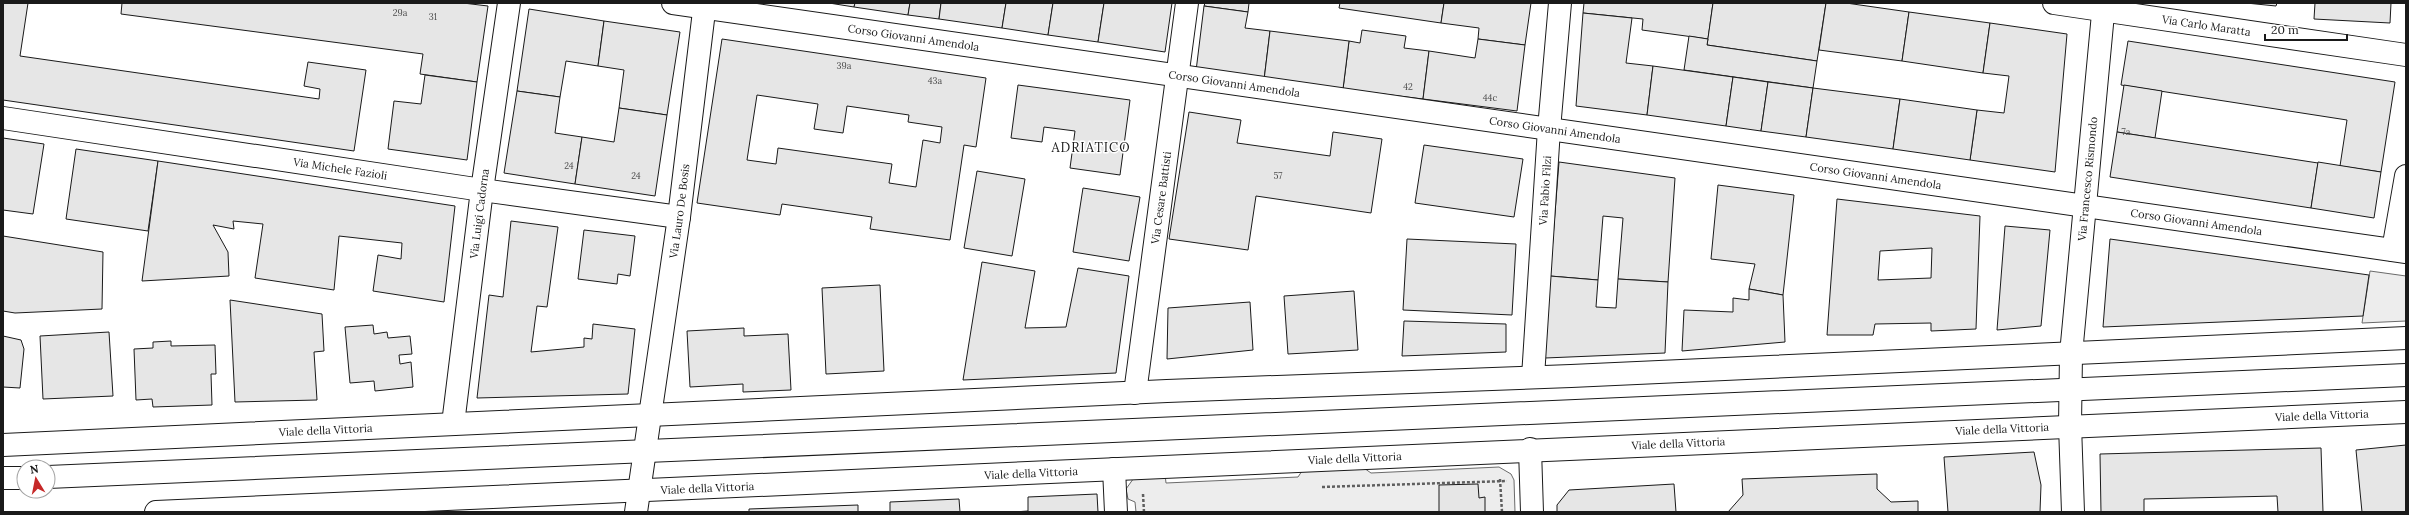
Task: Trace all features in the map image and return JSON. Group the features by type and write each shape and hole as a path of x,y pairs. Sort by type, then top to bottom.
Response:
{"street":[{"name":"Via Luigi Cadorna","path":"453,424 482,190 509,3"},
{"name":"Corso Giovanni Amendola","path":"673,3 704,5 1176,76 2399,251"},
{"name":"Via Cesare Battisti","path":"1135,393 1176,76 1187,3"},
{"name":"Via Fabio Filzi","path":"1533,377 1549,129 1560,3"},
{"name":"Via Carlo Maratta","path":"2054,3 2104,6 2406,55"},
{"name":"Via Lauro De Bosis","path":"649,416 679,217 704,5"},
{"name":"Via Francesco Rismondo","path":"2071,354 2104,6"},
{"name":"Via Michele Fazioli","path":"3,118 482,190 679,217"},
{"path":"2399,251 2406,176"},
{"name":"Viale della Vittoria","path":"3,445 1135,393 2071,354 2406,338"},
{"path":"2071,354 2070,425 2073,512"},
{"path":"56,477 2406,375"},
{"name":"Viale della Vittoria","path":"156,512 638,502 1114,469 2070,425 2406,412"},
{"path":"638,502 649,416"},
{"path":"1530,449 1532,512"},
{"path":"1114,469 1116,512"},
{"path":"3,478 16,478"}],"path":[{"path":"1320,487 1514,480"},
{"path":"1500,481 1502,512"},
{"path":"1143,493 1144,512"}],"shaded area":[{"path":"2370,271 2406,276 2406,321 2362,323"},
{"path":"1361,466 1371,473 1499,467 1511,474 1514,480 1515,512 1136,512 1135,502 1128,499 1126,489 1136,475 1165,474 1166,483 1298,477 1304,468"}],"building":[{"path":"3,3 28,3 20,56 319,99 320,89 304,86 308,62 366,70 354,151 3,100"},
{"path":"122,3 463,3 488,6 477,82 420,74 423,54 121,14"},
{"path":"829,3 855,3 854,7"},
{"path":"855,3 910,3 908,15 854,7"},
{"path":"910,3 941,3 939,19 908,15"},
{"path":"941,3 1006,3 1002,28 939,19"},
{"path":"1006,3 1053,3 1048,35 1002,28"},
{"path":"1053,3 1104,3 1098,42 1048,35"},
{"path":"1104,3 1172,3 1165,52 1098,42"},
{"path":"1205,3 1249,3 1248,12 1204,6"},
{"path":"1340,3 1444,3 1441,23 1339,8"},
{"path":"1444,3 1531,3 1525,45 1478,39 1479,28 1441,23"},
{"path":"1584,3 1713,3 1708,39 1642,30 1643,19 1583,13"},
{"path":"1713,3 1826,3 1817,61 1707,45"},
{"path":"1826,3 1846,3 1909,12 1902,61 1819,50"},
{"path":"2246,3 2277,3 2276,6"},
{"path":"2315,3 2391,3 2390,23 2314,19"},
{"path":"1204,6 1248,12 1245,28 1270,31 1264,80 1196,71"},
{"path":"529,9 604,21 598,66 566,61 560,97 517,91"},
{"path":"1909,12 1990,23 1983,73 1902,61"},
{"path":"1583,13 1632,18 1626,63 1653,66 1647,115 1576,106"},
{"path":"604,21 680,32 667,115 619,108 624,70 598,66"},
{"path":"1990,23 2067,34 2055,172 1970,160 1977,110 2004,113 2009,76 1983,73"},
{"path":"1362,30 1406,36 1404,48 1429,51 1423,99 1343,89 1349,41 1360,43"},
{"path":"1270,31 1349,41 1343,89 1264,80"},
{"path":"1689,36 1708,39 1707,45 1817,61 1813,88 1684,70"},
{"path":"722,39 986,78 976,147 964,145 950,240 870,229 872,217 782,204 780,215 697,203","holes":["757,95 818,104 814,129 843,133 847,106 909,115 908,122 942,127 940,143 923,140 916,187 889,183 892,164 778,148 776,164 747,160"]},
{"path":"1478,39 1525,45 1517,111 1423,99 1429,51 1475,58"},
{"path":"2128,41 2395,82 2381,172 2340,166 2347,120 2121,85"},
{"path":"1653,66 1733,77 1726,126 1647,115"},
{"path":"425,75 477,82 467,160 388,149 394,101 421,104"},
{"path":"1733,77 1768,82 1761,131 1726,126"},
{"path":"1768,82 1813,88 1806,137 1761,131"},
{"path":"1018,85 1130,100 1120,175 1070,168 1075,131 1044,127 1042,142 1011,138"},
{"path":"2124,85 2162,91 2155,138 2117,132"},
{"path":"1813,88 1900,99 1893,149 1806,137"},
{"path":"517,91 560,97 555,133 582,137 575,184 504,173"},
{"path":"1900,99 1977,110 1970,160 1893,149"},
{"path":"619,108 667,115 655,196 575,184 582,137 614,142"},
{"path":"1189,112 1241,120 1237,143 1330,156 1333,132 1382,139 1371,213 1256,196 1248,250 1169,239"},
{"path":"2117,132 2318,163 2311,208 2110,177"},
{"path":"3,138 44,144 33,214 3,210"},
{"path":"1424,145 1523,159 1514,217 1415,203"},
{"path":"76,149 158,161 148,231 66,219"},
{"path":"158,161 455,206 444,302 373,291 378,255 401,259 402,243 339,236 334,290 255,278 263,224 233,221 234,229 213,225 228,252 229,276 142,281"},
{"path":"1559,162 1675,178 1668,282 1618,279 1623,218 1603,216 1598,280 1550,276"},
{"path":"2318,162 2381,172 2374,218 2311,208"},
{"path":"977,171 1025,179 1012,256 964,248"},
{"path":"1718,185 1794,195 1783,295 1749,289 1755,264 1711,259"},
{"path":"1083,188 1140,197 1129,261 1073,252"},
{"path":"1837,199 1980,216 1976,329 1931,331 1931,323 1875,324 1873,335 1827,335","holes":["1932,248 1931,278 1878,280 1880,251"]},
{"path":"511,221 558,227 547,307 537,306 531,352 584,347 584,338 592,339 593,324 635,329 628,394 477,398 489,295 503,297"},
{"path":"2005,226 2050,230 2041,326 1997,330"},
{"path":"584,230 635,236 630,276 618,274 617,284 578,279"},
{"path":"3,236 103,252 102,309 15,313 3,311"},
{"path":"1407,239 1516,244 1512,315 1403,310"},
{"path":"2110,239 2369,275 2363,316 2103,327"},
{"path":"982,262 1035,271 1025,328 1066,327 1078,268 1129,276 1116,373 963,380"},
{"path":"1550,276 1598,280 1596,307 1616,308 1618,279 1668,282 1665,353 1545,358"},
{"path":"880,285 884,371 826,374 822,288"},
{"path":"1749,289 1783,295 1785,342 1682,351 1684,310 1733,312 1733,298 1749,300"},
{"path":"1354,291 1358,350 1288,354 1284,296"},
{"path":"230,300 322,314 324,351 314,352 317,400 235,402"},
{"path":"1250,302 1253,350 1167,359 1168,308"},
{"path":"1404,321 1506,324 1506,352 1402,356"},
{"path":"373,325 374,334 387,332 388,338 410,336 412,354 399,355 400,364 411,362 413,387 375,391 374,381 350,383 345,327"},
{"path":"744,328 744,336 788,334 791,390 743,392 743,384 690,387 687,331"},
{"path":"109,332 113,396 43,399 40,336"},
{"path":"3,336 21,340 24,349 20,388 3,387"},
{"path":"171,341 171,346 215,345 216,374 211,374 212,405 153,407 152,399 136,400 134,349 153,348 153,342"},
{"path":"2406,445 2406,512 2362,512 2356,450"},
{"path":"2321,448 2323,512 2278,512 2277,496 2144,499 2144,512 2101,512 2100,454"},
{"path":"2034,452 2041,485 2040,512 1948,512 1944,457"},
{"path":"1877,474 1877,489 1891,502 1918,501 1918,512 1728,512 1743,495 1742,479"},
{"path":"1478,484 1479,498 1485,497 1485,512 1439,512 1439,485"},
{"path":"1674,484 1676,512 1557,512 1557,505 1569,490"},
{"path":"1097,494 1098,512 1014,512 1028,511 1028,497"},
{"path":"959,499 960,512 890,512 890,502"},
{"path":"858,505 858,512 749,512 749,509"}],"district":[{"name":"ADRIATICO","path":"1091,147"}]}
